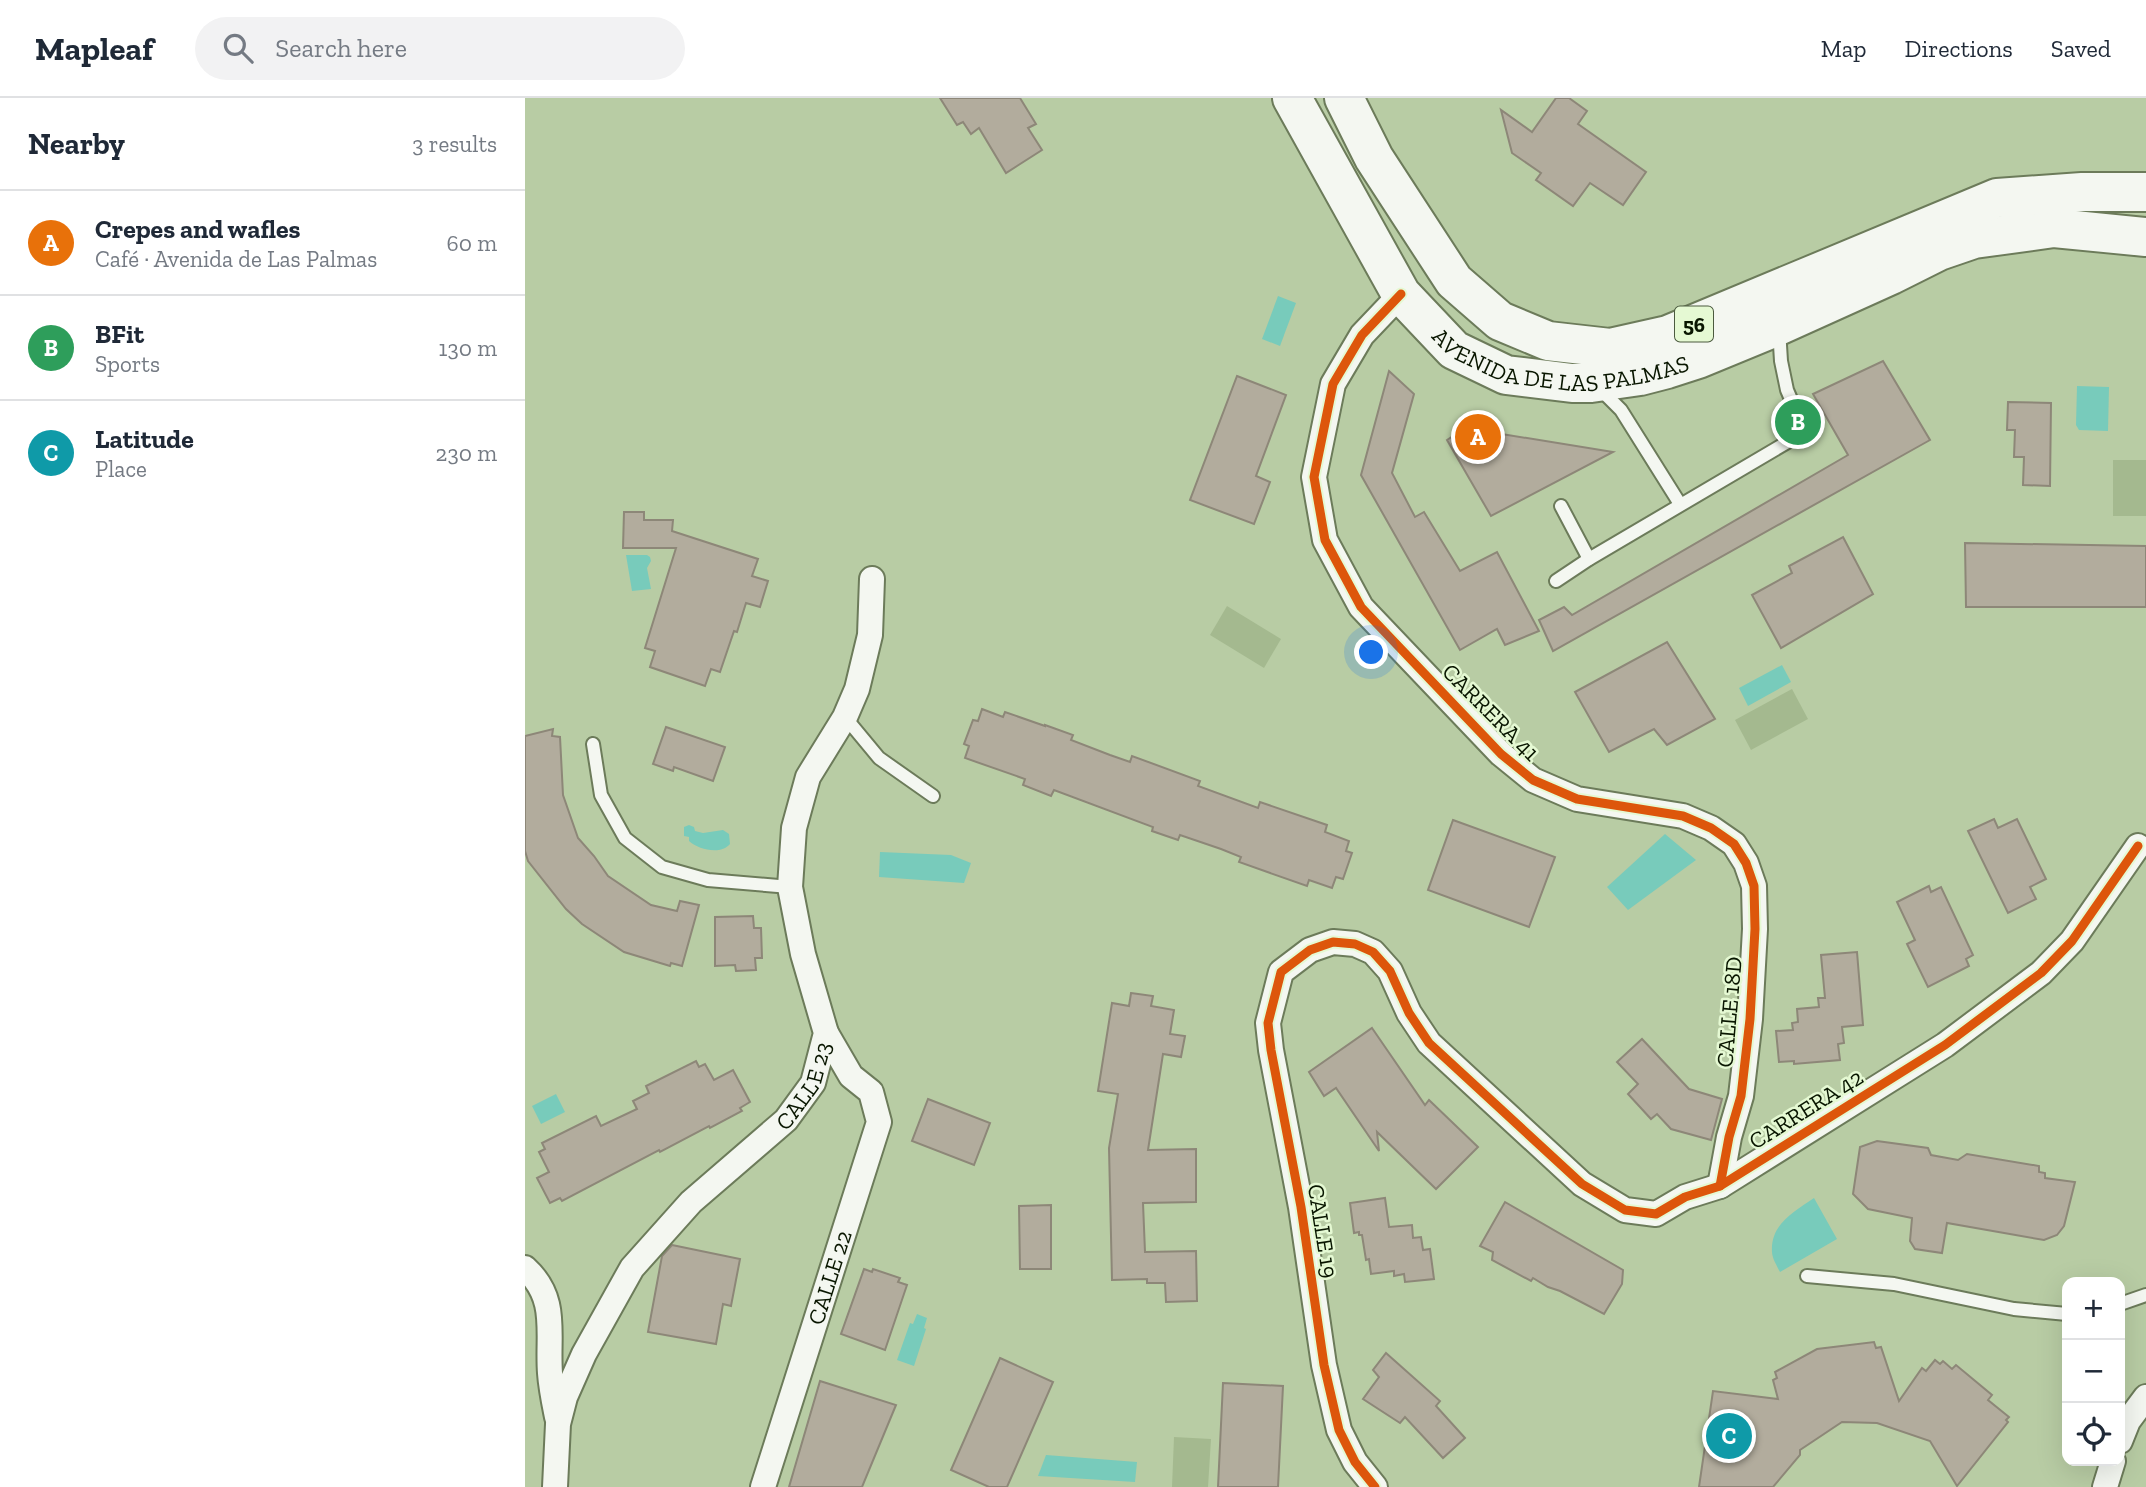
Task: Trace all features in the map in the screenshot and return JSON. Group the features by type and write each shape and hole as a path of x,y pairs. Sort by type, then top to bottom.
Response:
{"main road":[{"name":"AVENIDA DE LAS PALMAS","path":"1292,98 1401,294 1454,350 1507,375 1591,383 1667,369 1778,326 1939,251 1974,239 2053,228 2146,237"},
{"name":"AVENIDA DE LAS PALMAS","path":"1352,101 1374,158 1454,281 1500,321 1548,341 1560,343 1610,348 1668,335 1997,198 2082,192 2146,192"}],"street":[{"name":"CARRERA 41","path":"1401,294 1362,335 1332,384 1314,477 1325,540 1361,607 1501,754 1533,780 1577,799 1683,816 1711,828 1734,844"},
{"name":"CALLE 23","path":"555,1487 558,1424 565,1397 583,1354 632,1268 691,1202 786,1120 813,1083 826,1033 803,954 790,887 794,828 808,777 845,717 857,689 870,635 871,579"},
{"name":"CALLE 18D","path":"1720,1186 1729,1137 1741,1096 1750,1018 1755,929 1754,886 1746,863 1734,844"},
{"name":"CARRERA 42","path":"1281,972 1310,950 1333,942 1355,944 1373,952 1389,971 1409,1013 1429,1043 1582,1184 1625,1210 1656,1214 1685,1197 1720,1186 1945,1045 2042,973 2072,941 2138,846"},
{"name":"CALLE 19","path":"1281,972 1268,1023 1301,1207 1324,1365 1339,1430 1355,1462 1375,1487"},
{"name":"CALLE 22","path":"763,1487 879,1122 871,1092 851,1076 826,1033"},
{"path":"813,1083 851,1076"},
{"path":"525,1268 537,1279 547,1301 550,1328 549,1371 558,1424"},
{"path":"550,1328 559,1342 583,1354"},
{"path":"2125,1428 2146,1397"},
{"path":"2105,1487 2111,1466"}],"lane":[{"path":"1556,581 1796,437 1800,430 1799,418 1787,390 1778,326"},
{"path":"1591,383 1621,410 1680,505"},
{"path":"1561,506 1590,559"},
{"path":"845,717 879,758 933,796"},
{"path":"593,744 601,795 607,806 625,838 662,867 708,880 790,887"},
{"path":"1807,1276 1894,1284 2014,1309 2062,1314"},
{"path":"2125,1302 2146,1295"}],"green space":[{"path":"2113,460 2146,460 2146,516 2113,516"},
{"path":"1227,606 1281,639 1264,668 1210,635"},
{"path":"1792,689 1808,719 1751,750 1735,720"},
{"path":"1174,1437 1211,1439 1208,1487 1172,1487"}],"water":[{"path":"1278,296 1296,303 1280,346 1262,339"},
{"path":"2077,386 2109,387 2108,431 2079,430 2076,425"},
{"path":"626,555 650,557 647,568 651,589 632,591"},
{"path":"1782,665 1791,682 1748,706 1739,688"},
{"path":"684,827 694,827 695,831 703,833 723,830 729,834 730,844 716,850 698,847 689,841 689,837 684,836"},
{"path":"1665,834 1696,860 1628,910 1607,887"},
{"path":"880,852 951,855 971,863 964,883 879,877"},
{"path":"556,1094 565,1112 541,1124 532,1106"},
{"path":"1814,1198 1837,1239 1780,1272 1772,1254 1775,1234 1785,1219"},
{"path":"917,1314 927,1318 914,1366 897,1360 910,1323 913,1324"},
{"path":"1046,1455 1137,1462 1135,1482 1038,1476"}],"building":[{"path":"940,98 1020,98 1036,124 1028,128 1042,150 1006,173 979,128 971,134 963,122 957,125"},
{"path":"1556,98 1569,98 1587,111 1578,124 1646,172 1623,205 1590,183 1573,206 1536,180 1541,173 1512,153 1501,110 1532,132"},
{"path":"1883,361 1930,440 1553,651 1539,620 1564,607 1572,615 1848,455 1813,394"},
{"path":"1389,371 1414,394 1392,473 1415,517 1424,512 1460,571 1497,552 1539,631 1505,645 1497,629 1460,650 1361,475"},
{"path":"1237,376 1286,395 1256,476 1270,482 1254,524 1190,500"},
{"path":"2008,402 2051,403 2050,486 2023,485 2024,457 2014,457 2015,430 2007,430"},
{"path":"1465,428 1613,452 1491,516 1447,440"},
{"path":"624,512 644,512 644,520 673,520 672,531 758,559 752,576 768,581 760,607 746,603 720,672 711,669 705,686 650,667 655,651 645,648 676,548 623,548"},
{"path":"1843,537 1873,594 1781,648 1752,595 1792,573 1789,566"},
{"path":"1965,543 2146,546 2146,607 1966,607"},
{"path":"1667,642 1715,719 1667,745 1654,729 1609,752 1575,692"},
{"path":"982,709 1003,717 1005,712 1073,735 1071,740 1130,762 1132,756 1200,781 1198,786 1258,808 1260,802 1327,825 1325,832 1349,841 1346,851 1352,853 1343,879 1336,877 1332,888 1309,880 1307,886 1239,862 1241,857 1221,849 1180,835 1178,840 1152,831 1153,827 1054,790 1051,796 1023,785 1025,779 965,758 969,746 964,744 973,720 978,721"},
{"path":"666,727 725,747 713,781 674,767 673,771 653,764"},
{"path":"553,729 552,736 560,737 563,795 578,838 608,876 651,905 677,911 680,901 699,905 682,966 671,963 670,966 624,952 582,924 566,909 528,861 525,851 525,736"},
{"path":"1994,819 1998,828 2017,819 2046,879 2030,887 2036,899 2008,913 1968,831"},
{"path":"1453,820 1555,857 1529,927 1428,890"},
{"path":"1929,886 1931,892 1941,887 1973,955 1966,959 1969,966 1928,987 1907,944 1915,940 1897,902"},
{"path":"753,916 754,928 761,928 762,958 755,958 756,970 736,971 735,965 715,966 715,917"},
{"path":"1857,952 1863,1025 1842,1027 1844,1043 1838,1044 1840,1060 1794,1064 1794,1061 1779,1062 1776,1031 1793,1030 1792,1023 1798,1022 1797,1009 1819,1007 1818,998 1825,998 1821,955"},
{"path":"1131,993 1153,996 1151,1006 1174,1010 1170,1034 1185,1036 1181,1057 1163,1054 1148,1150 1196,1149 1196,1202 1143,1203 1145,1252 1196,1251 1197,1301 1166,1302 1165,1283 1147,1283 1147,1279 1112,1280 1109,1148 1118,1094 1098,1091 1112,1003 1129,1006"},
{"path":"1372,1028 1425,1105 1429,1100 1478,1147 1436,1189 1377,1132 1379,1151 1336,1088 1324,1096 1309,1072"},
{"path":"1642,1039 1689,1089 1722,1099 1711,1140 1671,1129 1657,1114 1651,1119 1628,1094 1638,1084 1617,1062"},
{"path":"696,1061 699,1067 705,1064 714,1080 733,1070 750,1102 740,1108 742,1111 660,1152 659,1150 562,1201 560,1198 550,1203 537,1178 549,1172 539,1152 545,1149 542,1143 596,1116 601,1126 637,1109 633,1101 649,1093 646,1086"},
{"path":"928,1099 990,1123 974,1165 912,1141"},
{"path":"1877,1141 1928,1148 1931,1155 1958,1160 1967,1154 2039,1166 2039,1172 2045,1173 2045,1178 2075,1182 2064,1226 2057,1235 2044,1240 1947,1223 1942,1253 1915,1249 1910,1241 1912,1218 1868,1209 1853,1194 1860,1147"},
{"path":"1385,1198 1389,1227 1412,1225 1413,1238 1421,1237 1423,1250 1430,1249 1434,1279 1405,1282 1404,1274 1394,1276 1394,1271 1371,1274 1362,1235 1359,1235 1359,1232 1354,1233 1350,1203"},
{"path":"1505,1202 1623,1270 1622,1284 1604,1314 1492,1260 1493,1252 1480,1246"},
{"path":"1051,1205 1051,1269 1020,1269 1019,1206"},
{"path":"672,1245 740,1259 731,1306 723,1304 716,1344 648,1332 662,1256"},
{"path":"864,1269 872,1272 873,1269 900,1278 898,1282 907,1285 885,1350 841,1334"},
{"path":"1874,1342 1876,1348 1881,1347 1899,1401 1922,1368 1926,1371 1935,1360 1940,1364 1943,1361 1952,1369 1956,1365 1992,1395 1988,1400 2009,1417 2006,1420 2008,1422 1957,1486 1930,1441 1877,1423 1842,1422 1800,1450 1800,1455 1773,1487 1699,1487 1713,1391 1778,1399 1773,1380 1777,1378 1775,1372 1817,1349"},
{"path":"1386,1353 1440,1401 1436,1406 1465,1438 1443,1458 1405,1417 1400,1423 1363,1399 1379,1377 1373,1370"},
{"path":"1000,1358 1053,1382 1007,1487 989,1487 951,1470"},
{"path":"820,1381 896,1405 862,1487 789,1487"},
{"path":"1223,1383 1283,1386 1278,1487 1218,1487"}],"cycle path":[{"path":"1401,294 1362,335 1333,384 1314,477 1325,540 1361,607 1501,754 1533,780 1577,799 1683,816 1711,828 1734,844 1746,863 1754,886 1755,929 1750,1019 1741,1096 1729,1137 1720,1186"},
{"path":"1375,1487 1355,1462 1339,1430 1324,1365 1301,1207 1268,1023 1281,972 1310,950 1333,942 1355,944 1373,952 1390,971 1409,1013 1429,1043 1582,1184 1625,1210 1656,1214 1685,1197 1720,1186 1945,1045 2041,973 2072,941 2138,846"}],"place":[{"name":"BFit","path":"1798,422"},
{"name":"Crepes and wafles","path":"1478,437"},
{"name":"Latitude","path":"1729,1436"}]}
